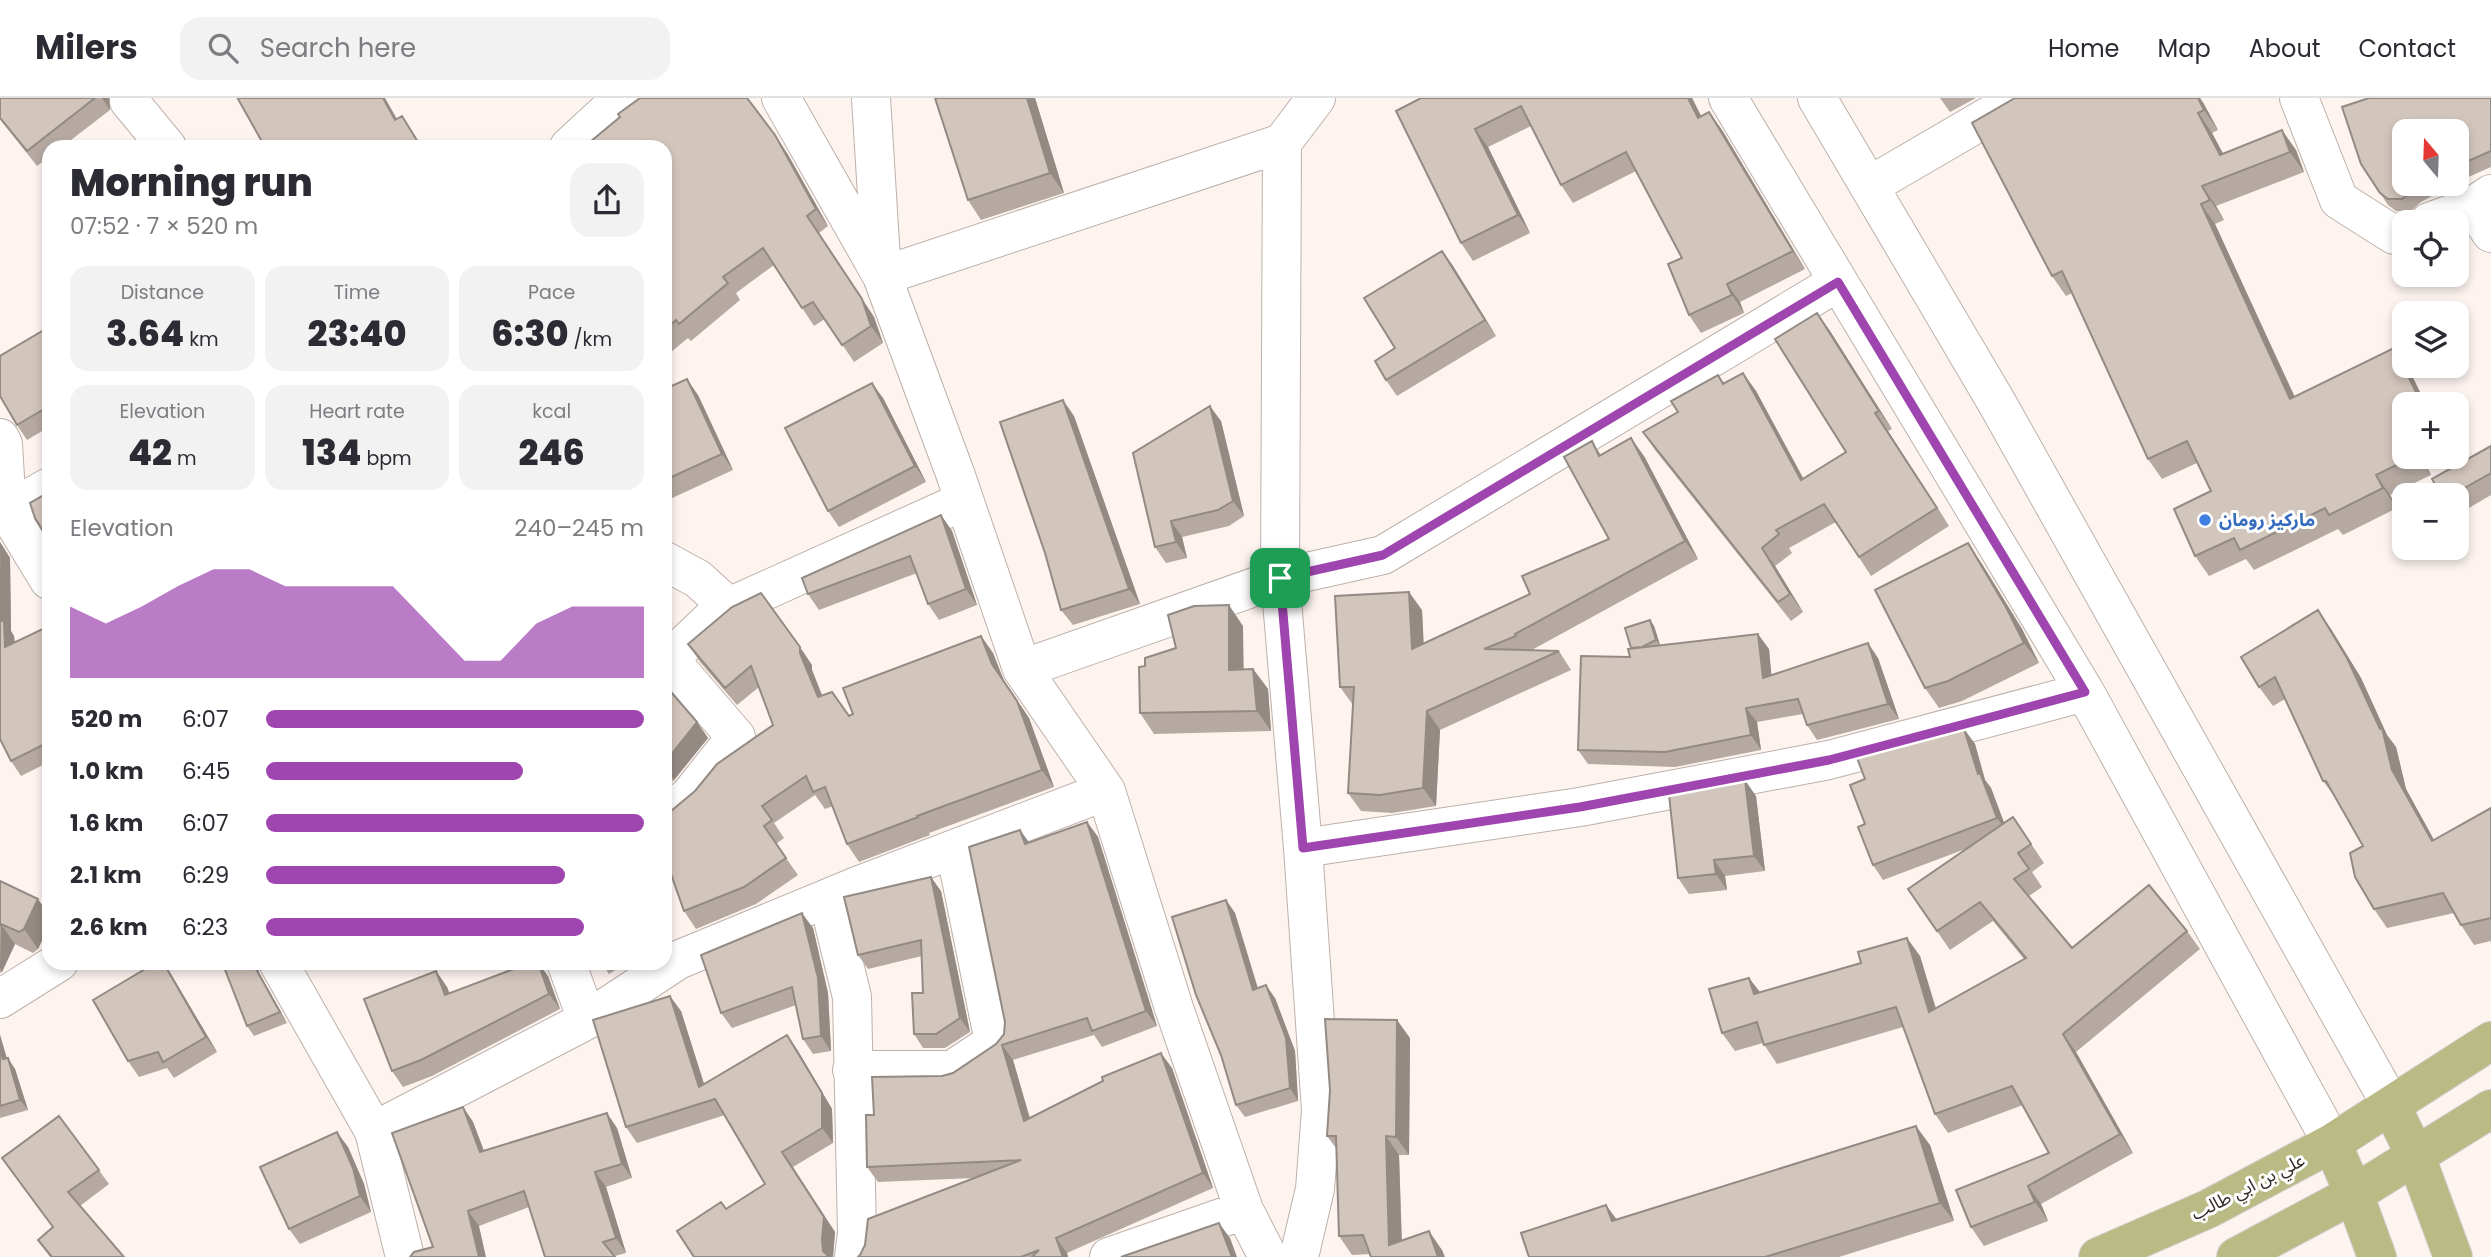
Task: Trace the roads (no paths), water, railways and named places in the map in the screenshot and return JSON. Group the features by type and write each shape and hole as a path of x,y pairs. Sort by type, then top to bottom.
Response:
{"main road":[{"name":"علي بن ابي طالب","path":"2098,1257 2208,1209 2332,1143 2491,1041"},
{"path":"2392,1105 2416,1157 2453,1257"},
{"path":"2236,1257 2354,1194 2491,1109"},
{"path":"2332,1143 2377,1257"}],"street":[{"path":"577,140 622,98"},
{"path":"781,98 882,276 1022,669 1107,791 1174,1008 1244,1210 1268,1257"},
{"path":"872,98 882,276"},
{"path":"882,276 1282,143 1316,98"},
{"path":"1728,98 2085,692 2332,1143"},
{"path":"1817,98 1997,403 2392,1105"},
{"path":"1869,186 2020,98"},
{"path":"2299,98 2339,200 2392,234"},
{"path":"130,101 161,140"},
{"path":"1282,143 1280,578 1303,848 1321,1110 1315,1189 1299,1257"},
{"path":"1022,669 1280,578 1383,555 1838,282"},
{"path":"0,438 3,444 4,512 42,569"},
{"path":"4,512 42,491"},
{"path":"672,663 720,611 964,501"},
{"path":"672,565 698,579 729,607"},
{"path":"672,667 736,737 690,795 672,810"},
{"path":"1303,848 1580,807 1829,760 2085,692"},
{"path":"672,964 828,899 1107,791"},
{"path":"852,1070 952,1070 994,1042 955,849"},
{"path":"828,899 852,997 857,1233 854,1257"},
{"path":"0,999 46,970"},
{"path":"283,970 374,1131 405,1257"},
{"path":"569,970 587,1020"},
{"path":"374,1131 587,1020 663,970"},
{"path":"1109,1257 1244,1210"}],"place":[{"name":"ماركيز رومان","path":"2205,520"}]}
